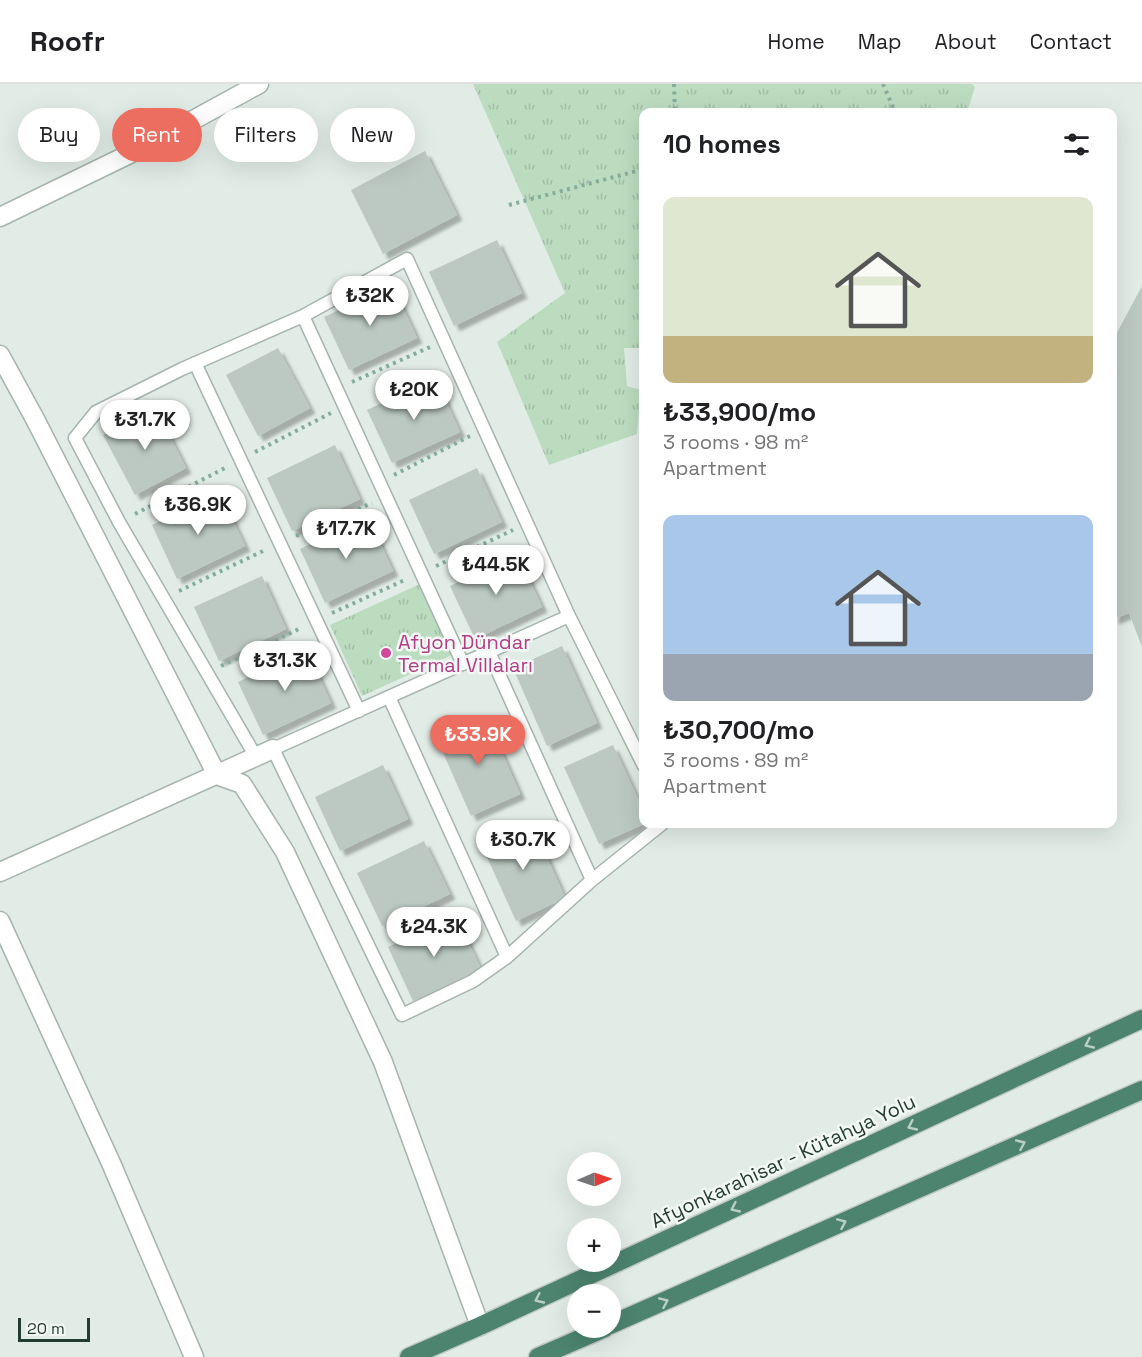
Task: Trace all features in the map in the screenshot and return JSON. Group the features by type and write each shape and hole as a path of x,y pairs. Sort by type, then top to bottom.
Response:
{"highway":[{"name":"Afyonkarahisar - Kütahya Yolu","path":"409,1357 1142,1019"},
{"path":"621,1320 1142,1090"},
{"path":"538,1357 582,1338"}],"street":[{"path":"0,217 144,147 259,84"},
{"path":"0,355 217,775 242,784 285,852 383,1062 480,1326"},
{"path":"0,872 273,749"},
{"path":"0,921 111,1163 194,1357"}],"lane":[{"path":"256,757 119,522 75,438 96,412 195,363 303,316 407,259 569,616 639,756"},
{"path":"303,316 463,664"},
{"path":"195,363 359,711"},
{"path":"569,616 273,749 402,1015 473,981 507,957 592,880 657,828"},
{"path":"489,652 592,880"},
{"path":"389,697 507,957"}],"path":[{"path":"674,84 675,108"},
{"path":"883,84 893,108"},
{"path":"509,205 639,171"},
{"path":"337,389 444,341"},
{"path":"380,482 484,429"},
{"path":"211,671 527,523"}],"green space":[{"path":"473,84 972,84 975,87 968,108 639,108 639,348 624,348 627,386 639,389 637,434 549,465 497,342 565,293"},
{"path":"420,584 452,655 362,696 330,625"}],"building":[{"path":"425,151 457,215 383,254 351,190 404,162 415,162 415,156"},
{"path":"497,240 522,293 454,326 429,272"},
{"path":"392,285 417,338 349,370 324,317"},
{"path":"1142,286 1142,647 1129,613 1117,618 1117,333"},
{"path":"278,348 310,408 258,436 226,375"},
{"path":"435,378 460,432 392,463 367,410"},
{"path":"155,407 186,468 135,495 103,435"},
{"path":"335,445 360,499 292,531 267,478"},
{"path":"477,468 502,522 434,554 409,500"},
{"path":"220,493 245,546 177,579 152,525"},
{"path":"368,517 393,571 325,603 300,549"},
{"path":"517,554 542,607 475,639 450,586"},
{"path":"262,576 286,629 219,661 194,607"},
{"path":"562,646 597,723 547,746 513,668"},
{"path":"306,649 331,703 263,735 238,682"},
{"path":"486,717 520,794 471,816 437,739"},
{"path":"613,745 639,801 639,826 599,844 564,767"},
{"path":"383,765 408,819 340,851 315,797"},
{"path":"531,821 565,898 516,921 481,844"},
{"path":"424,841 450,894 382,926 357,873"},
{"path":"455,915 481,969 413,1001 388,947"}],"place":[{"name":"Afyon Dündar Termal Villaları","path":"386,653"}]}
